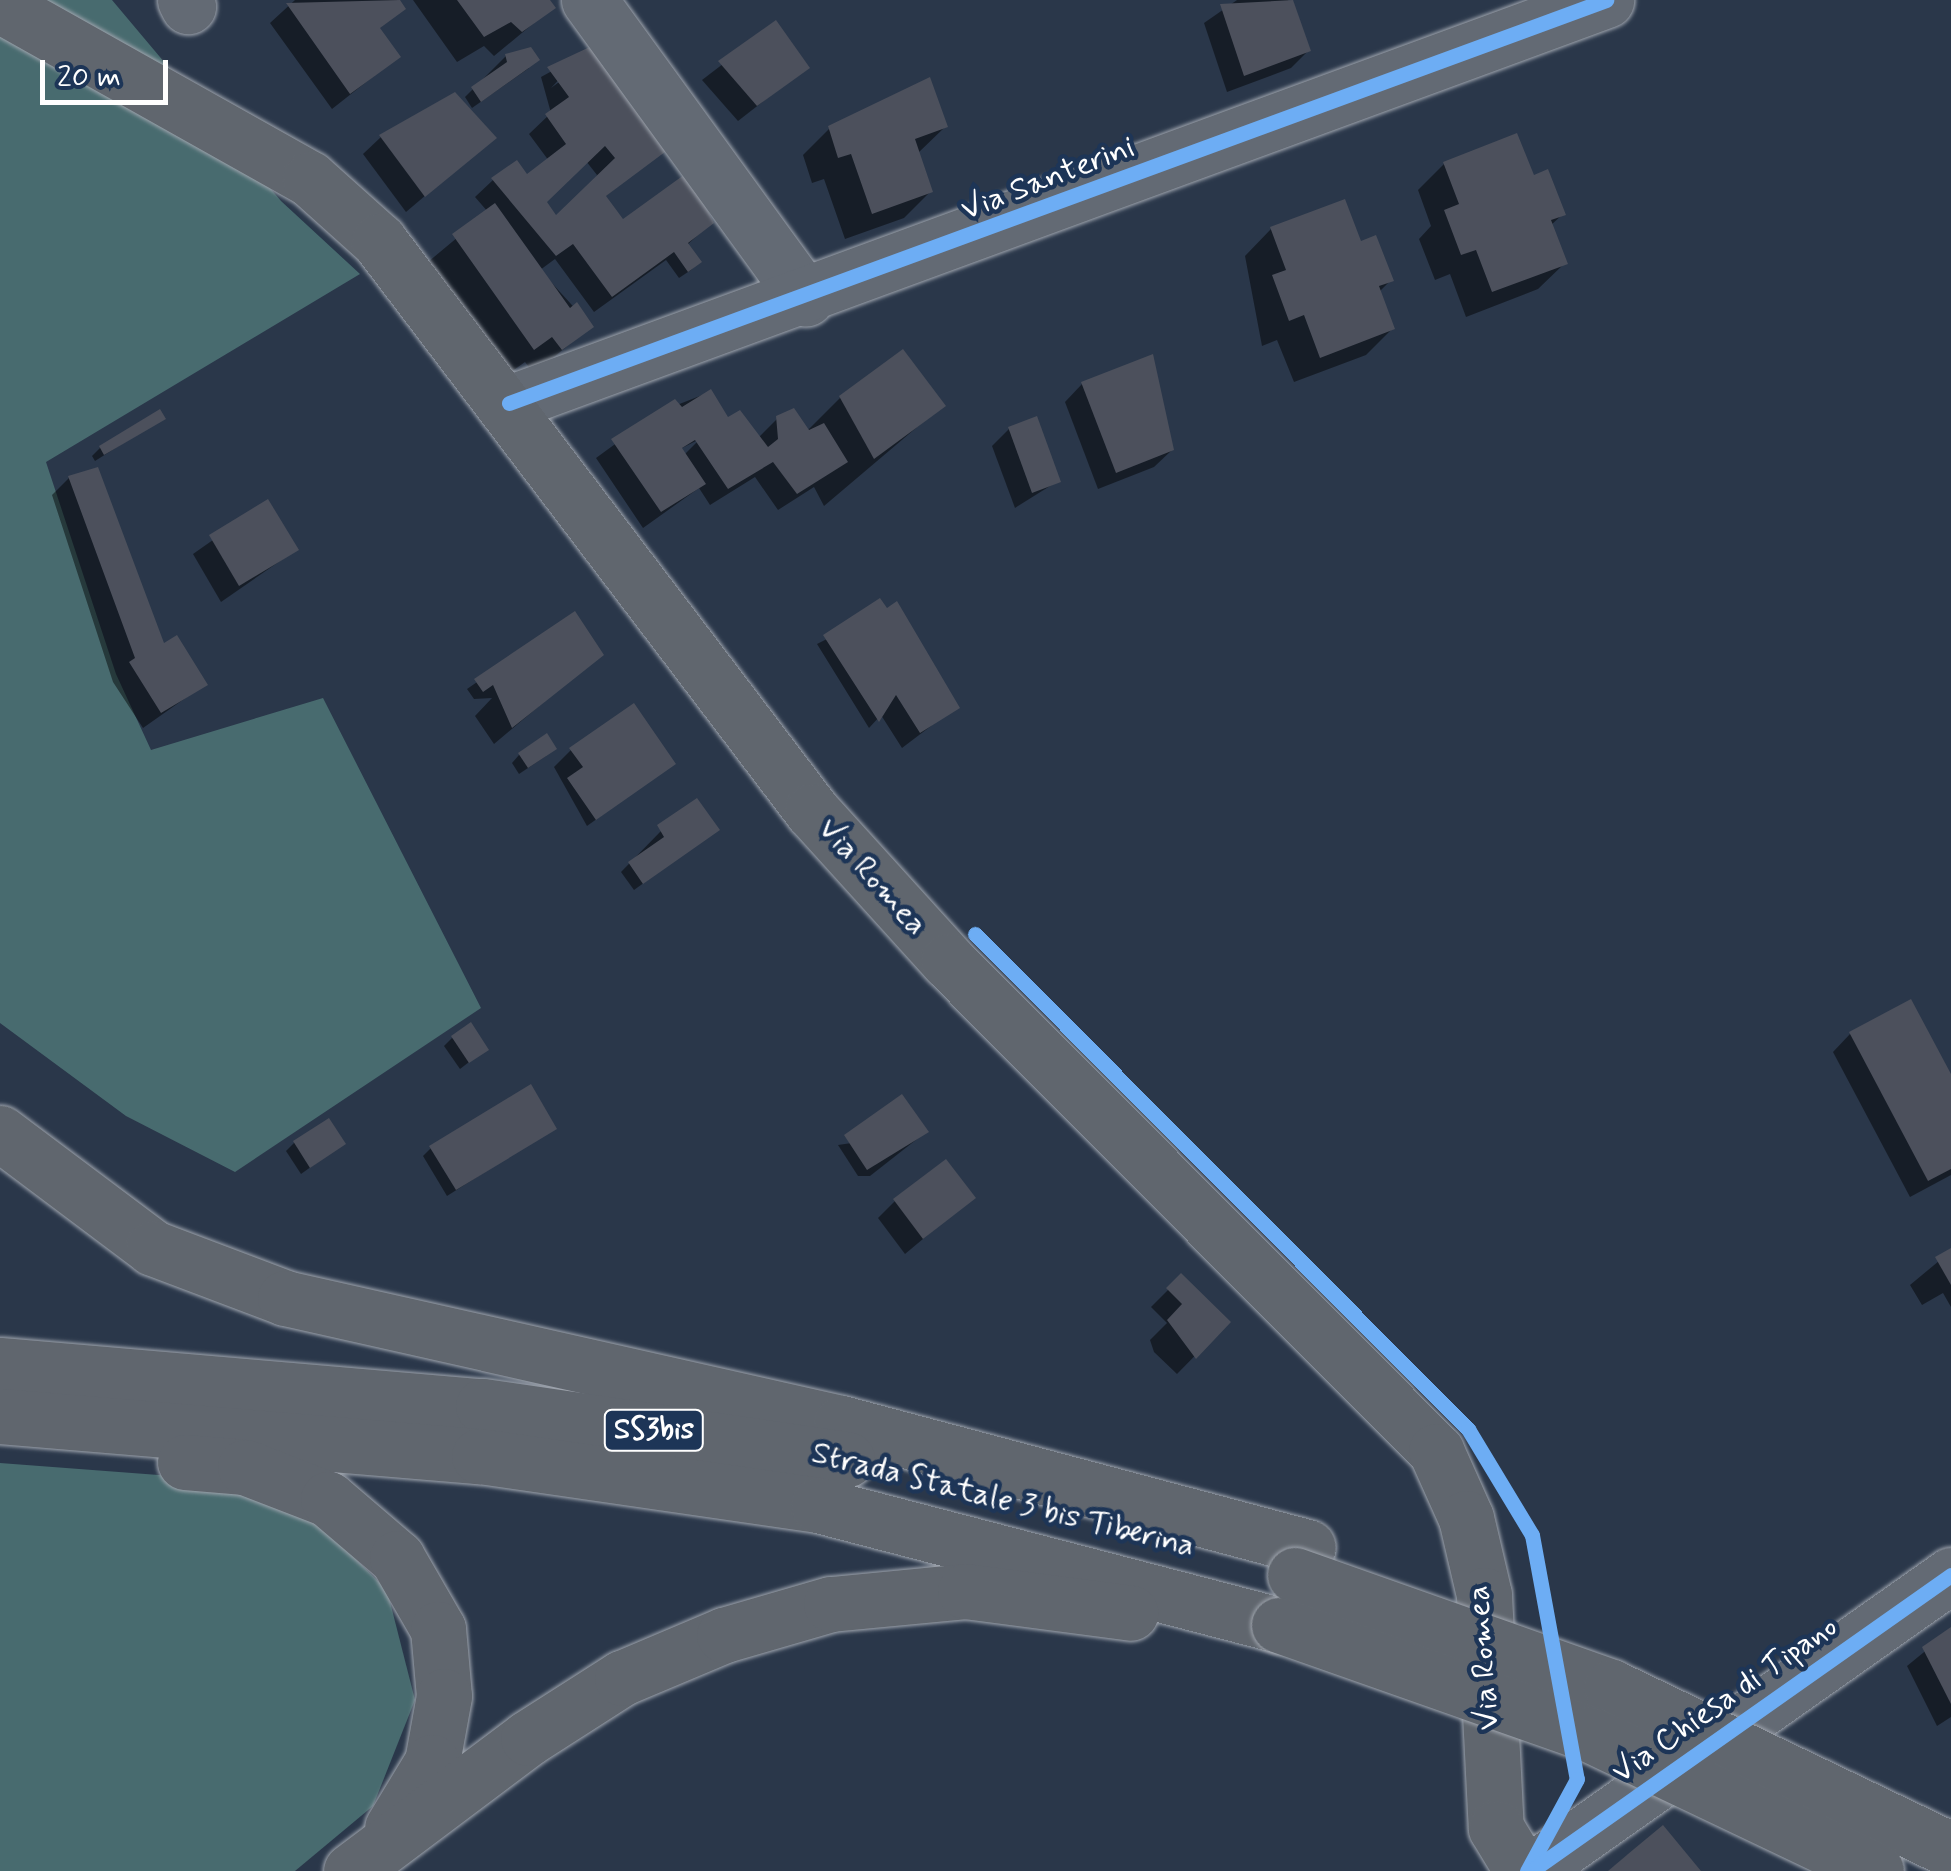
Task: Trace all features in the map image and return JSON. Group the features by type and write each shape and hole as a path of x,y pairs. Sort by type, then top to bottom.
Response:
{"main road":[{"name":"Via Romea","path":"3,11 310,179 380,241 508,403 812,811 948,961 1436,1451 1466,1518 1484,1596 1496,1828 1522,1871"},
{"path":"0,1133 153,1248 285,1298 841,1423 1288,1599"},
{"name":"Strada Statale 3 bis Tiberina","path":"0,1365 483,1406 830,1455 1288,1599 1600,1711 1951,1850"},
{"name":"Strada Statale 3 bis Tiberina","path":"0,1416 479,1456 818,1505 1288,1599"},
{"path":"0,1441 245,1466 328,1499 396,1558 438,1628 444,1696 432,1762 364,1862"},
{"path":"364,1862 622,1678 831,1604 965,1590 1113,1608 1288,1599 1470,1605 1600,1711"},
{"name":"Strada Statale 3 bis Tiberina","path":"1600,1711 1876,1871"}],"street":[{"path":"589,0 806,299"},
{"name":"Via Santerini","path":"508,403 806,299 1606,0"},
{"name":"Via Chiesa di Tipano","path":"1532,1871 1951,1575"}],"green space":[{"path":"0,0 112,0 281,201 360,274 46,462 116,674 151,750 323,698 481,1008 235,1172 126,1116 0,1023"},
{"path":"0,1463 185,1477 309,1513 387,1590 415,1700 373,1806 295,1871 0,1871"}],"building":[{"path":"400,0 406,9 380,28 401,57 350,94 286,3"},
{"path":"457,0 550,0 556,8 522,32 511,22 484,37"},
{"path":"1293,0 1311,51 1244,76 1220,4"},
{"path":"776,20 810,68 757,106 718,61"},
{"path":"594,45 669,149 606,196 623,219 688,172 714,223 688,243 702,262 688,272 674,252 612,297 573,244 556,256 491,178 517,160 527,174 566,144 545,114 569,97 547,67","holes":["605,146 615,158 556,215 547,202"]},
{"path":"531,47 540,60 481,102 471,87 507,62 505,54"},
{"path":"930,77 948,127 915,139 933,192 872,214 851,154 838,158 828,126"},
{"path":"455,92 497,138 425,197 379,135"},
{"path":"1517,133 1534,175 1548,169 1566,215 1551,220 1568,264 1492,292 1476,250 1461,255 1444,210 1459,204 1443,162"},
{"path":"1345,199 1361,241 1376,235 1394,281 1379,286 1395,329 1320,358 1304,315 1289,321 1272,275 1286,270 1270,227"},
{"path":"495,203 570,308 577,302 594,327 562,350 552,337 534,350 452,234"},
{"path":"903,349 946,406 874,459 839,396"},
{"path":"1153,354 1174,450 1116,473 1081,382"},
{"path":"711,389 728,417 740,410 768,447 778,439 776,416 794,408 809,430 824,423 848,462 797,494 773,462 728,489 695,440 682,448 706,484 661,512 611,439 675,399 682,407"},
{"path":"160,409 166,419 104,455 99,446"},
{"path":"1037,416 1061,482 1032,493 1008,427"},
{"path":"98,467 164,643 177,635 208,685 161,713 129,662 135,658 68,476"},
{"path":"268,499 299,550 239,586 209,535"},
{"path":"880,598 887,608 897,601 960,708 920,733 896,695 879,722 823,635"},
{"path":"575,611 604,655 512,728 493,685 483,692 474,679"},
{"path":"634,703 676,764 596,820 567,778 583,767 569,748"},
{"path":"547,733 557,749 528,768 518,753"},
{"path":"697,798 720,830 643,884 628,862 664,837 657,825"},
{"path":"1911,999 1951,1074 1951,1169 1928,1181 1849,1032"},
{"path":"471,1022 489,1050 469,1063 451,1036"},
{"path":"531,1084 557,1129 456,1190 429,1146"},
{"path":"902,1094 929,1132 867,1170 844,1135"},
{"path":"329,1118 346,1144 310,1168 293,1141"},
{"path":"946,1159 976,1198 923,1239 893,1199"},
{"path":"1951,1248 1951,1285 1935,1257"},
{"path":"1181,1273 1231,1322 1196,1359 1167,1320 1182,1304 1166,1288"},
{"path":"1951,1627 1951,1704 1922,1647"},
{"path":"1663,1825 1701,1871 1608,1871 1634,1849"}],"cycle path":[{"path":"509,403 1606,0"},
{"path":"975,934 1468,1429 1532,1535 1577,1779 1527,1871"},
{"path":"1531,1871 1951,1575"}]}
